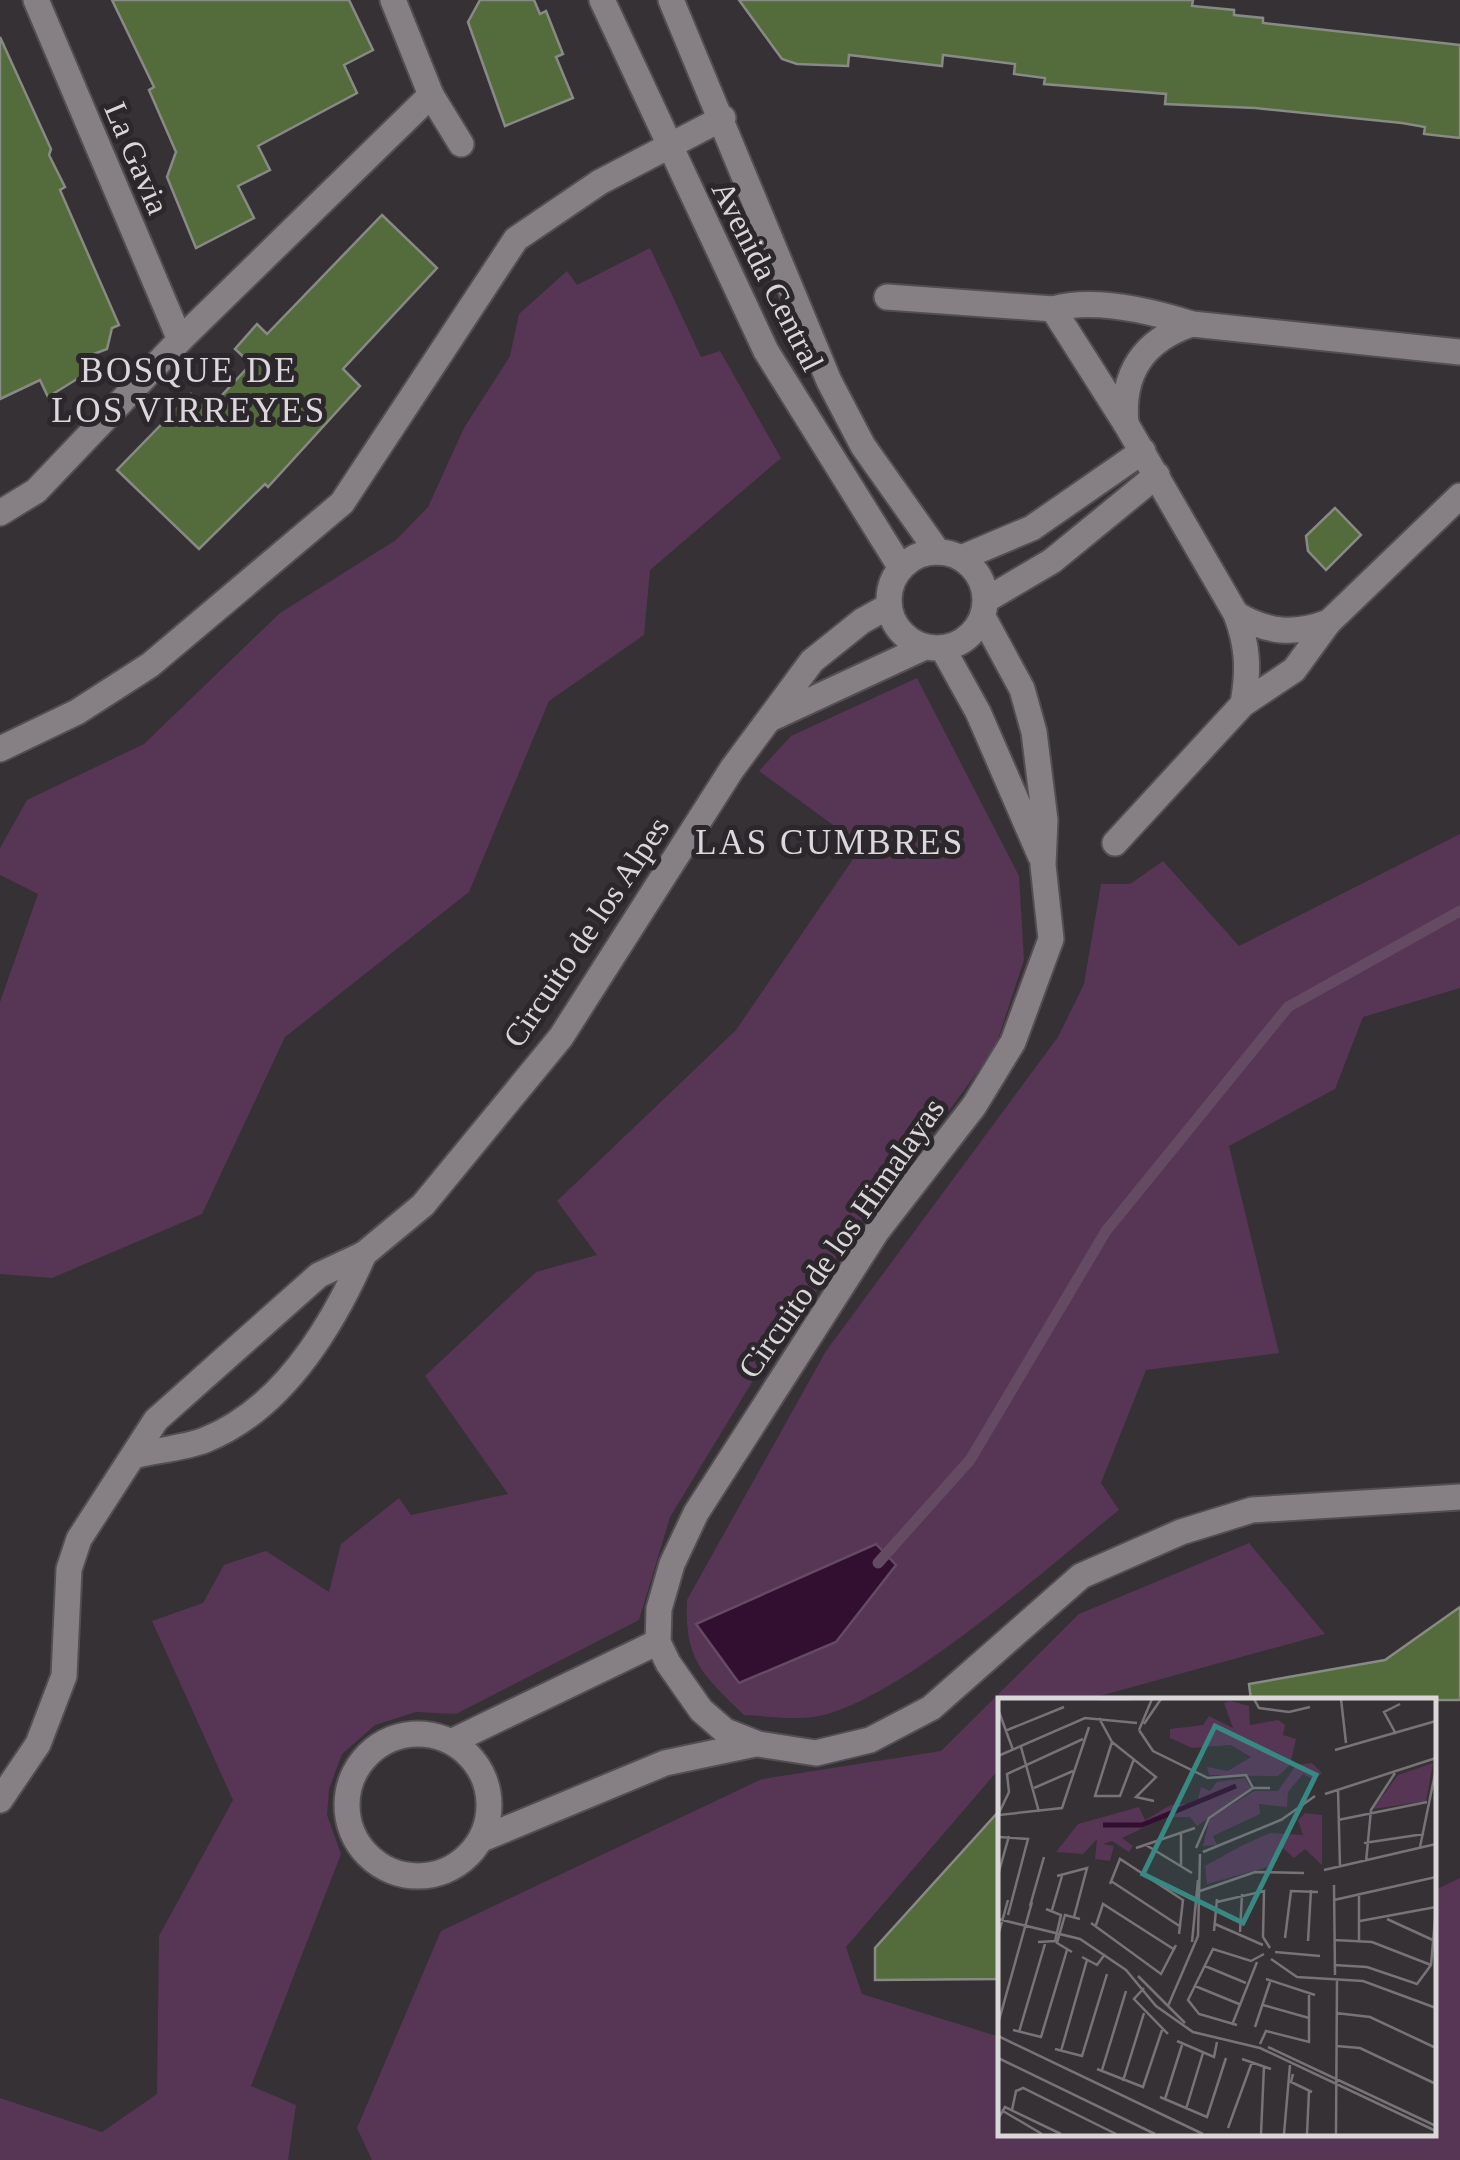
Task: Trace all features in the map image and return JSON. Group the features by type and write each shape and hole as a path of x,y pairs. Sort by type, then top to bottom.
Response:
{"street":[{"name":"La Gavia","path":"36,0 180,340"},
{"path":"393,0 431,95 461,144"},
{"name":"Avenida Central","path":"671,0 723,118 828,381 864,446 950,555"},
{"name":"Avenida Central","path":"605,1 667,145 794,400 901,568"},
{"path":"0,513 36,491 180,340 431,95"},
{"path":"0,749 77,712 150,665 342,503 516,239 667,145 723,118"},
{"path":"886,297 1053,309 1072,304 1159,314 1192,324 1460,352"},
{"path":"1053,309 1157,475 1236,614 1248,658 1243,704"},
{"path":"1126,424 1125,392 1133,367 1148,347 1168,332 1192,324"},
{"path":"794,400 828,381"},
{"path":"934,648 907,639 894,625 889,606 890,586 901,568 918,556 950,555 1032,528 1142,452"},
{"path":"984,608 1052,561 1157,475"},
{"path":"1114,843 1243,704 1294,670 1329,622 1460,496"},
{"path":"766,722 974,632 984,608 983,583 950,555"},
{"name":"Circuito de los Alpes","path":"0,1800 38,1744 64,1676 69,1569 79,1539 156,1420 318,1275 364,1254 422,1206 562,1037 766,722 812,660 862,621 889,606"},
{"name":"Circuito de los Himalayas","path":"658,1642 659,1609 672,1564 696,1513 878,1231 974,1106 1013,1042 1050,940 1043,865 1044,805 1034,732 1022,689 984,608"},
{"path":"1236,614 1257,626 1281,632 1306,631 1329,622"},
{"name":"Circuito de los Himalayas","path":"934,648 1000,760 1043,865"},
{"name":"Circuito de los Alpes","path":"136,1455 204,1440 255,1413 334,1320 364,1254"},
{"path":"453,1741 658,1642 700,1710 726,1731 758,1744 816,1753 870,1740 930,1708 1081,1576 1181,1532 1252,1510 1460,1497"},
{"path":"482,1838 490,1812 487,1784 474,1759 453,1741 420,1732 388,1739 362,1759 347,1788 347,1822 362,1851 388,1871 420,1877 455,1865 482,1838 664,1763 758,1744"}],"shaded area":[{"path":"650,248 701,357 720,351 781,458 650,570 644,635 549,701 469,892 285,1037 202,1214 52,1278 0,1274 0,1002 38,894 0,875 0,848 27,800 144,744 280,613 396,540 428,507 464,428 510,356 519,314 567,271 577,285"},
{"path":"917,678 1019,876 1024,960 995,1048 763,1364 670,1517 639,1620 456,1714 416,1712 375,1725 342,1754 329,1789 327,1815 341,1854 251,2086 296,2105 288,2160 0,2160 0,2098 102,2132 157,2094 159,1936 233,1800 152,1621 203,1603 224,1565 266,1551 329,1592 341,1544 399,1498 411,1515 508,1494 425,1376 536,1272 597,1255 557,1201 736,1030 862,846 759,771 791,736"},
{"path":"1460,834 1460,988 1363,1017 1335,1089 1229,1146 1279,1353 1146,1370 1101,1483 1119,1510 971,1629 886,1687 848,1707 814,1717 744,1715 699,1665 689,1638 687,1600 826,1351 1058,1037 1084,984 1101,884 1130,884 1163,861 1239,946"},
{"path":"1249,1543 1325,1634 1092,1698 998,1698 998,1770 846,1947 862,1994 998,2036 998,2135 1435,2135 1435,1890 1460,1878 1460,2160 372,2160 357,2128 441,1931 762,1779 941,1751 1079,1614"},
{"path":"876,1544 896,1565 836,1642 739,1683 696,1624"}],"building":[{"path":"112,0 349,0 373,50 344,65 357,93 258,146 270,170 238,186 254,218 196,248 167,177 176,152 149,90 154,87"},
{"path":"480,0 534,0 540,14 546,11 563,54 556,57 573,98 505,126 468,22"},
{"path":"739,0 1193,0 1192,6 1234,10 1234,15 1263,18 1263,23 1460,45 1460,138 1424,134 1425,127 1402,123 1255,108 1165,104 1166,94 1044,84 1045,78 1014,74 1015,64 943,55 942,66 849,55 848,66 797,64 782,59"},
{"path":"0,37 51,149 49,155 65,187 60,190 119,325 112,328 107,349 91,355 85,374 48,397 40,380 0,399"},
{"path":"382,215 437,268 343,369 360,386 268,487 265,484 199,549 117,470 191,394 208,410 251,364 235,349 257,324 267,334"},
{"path":"1335,508 1361,535 1326,570 1308,551 1306,536"},
{"path":"1460,1607 1460,1700 1251,1698 1249,1684 1385,1660"},
{"path":"998,1812 998,1979 875,1980 875,1948"}],"waterway":[{"path":"878,1563 970,1460 1106,1231 1288,1007 1460,911"}],"district":[{"name":"BOSQUE DE LOS VIRREYES","path":"189,390"},
{"name":"LAS CUMBRES","path":"830,842"}]}
